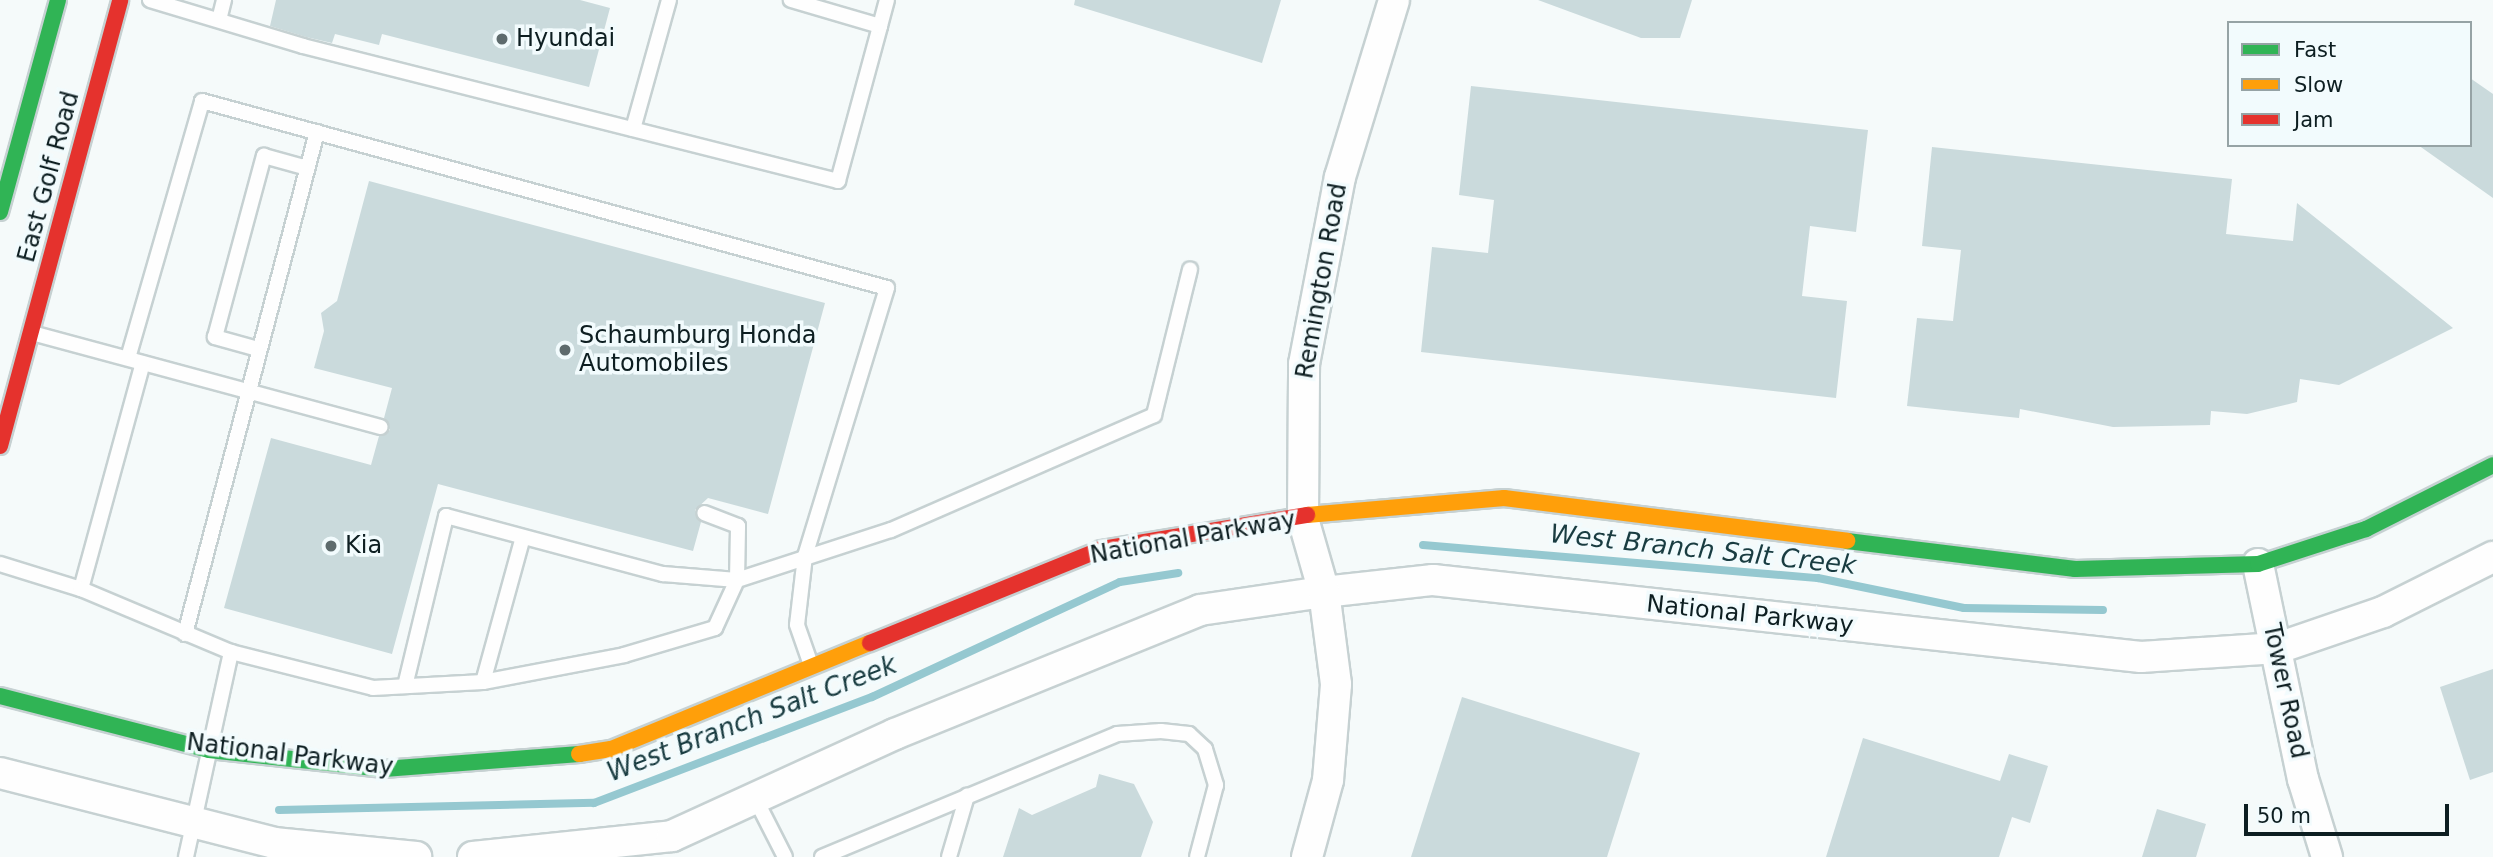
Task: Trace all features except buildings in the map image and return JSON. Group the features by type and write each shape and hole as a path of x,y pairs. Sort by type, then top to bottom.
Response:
{"street":[{"name":"East Golf Road","path":"0,212 58,0"},
{"name":"East Golf Road","path":"0,446 120,0"},
{"name":"Remington Road","path":"1307,857 1328,780 1336,684 1324,592 1303,519 1304,364 1340,177 1394,0"},
{"name":"National Parkway","path":"0,696 209,750 384,769 516,763 611,749 813,669 1101,549 1303,519 1355,507 1504,498 2075,569 2258,564 2366,530 2493,465"},
{"name":"National Parkway","path":"473,857 635,849 672,836 755,798 1200,610 1433,580 2141,657 2277,648 2382,612 2493,557"},
{"name":"Tower Road","path":"2258,564 2327,857"},
{"path":"0,773 194,826 275,843 416,857"}],"lane":[{"path":"150,0 838,181 887,0"},
{"path":"219,20 224,0"},
{"path":"633,129 669,0"},
{"path":"791,0 880,26"},
{"path":"128,359 202,101 887,288 805,556 797,625 813,669"},
{"path":"185,634 317,132"},
{"path":"258,349 215,337 264,156 307,169"},
{"path":"405,687 446,516 663,574 737,579 891,530 1154,415 1189,269"},
{"path":"31,332 381,427"},
{"path":"81,589 144,363"},
{"path":"0,564 81,589 231,652 373,688 483,682 613,657 715,628 737,579 738,526 704,513"},
{"path":"483,682 523,537"},
{"path":"186,857 231,652"},
{"path":"822,857 1117,734 1189,734 1205,749 1216,785 1197,857"},
{"path":"948,857 967,796"},
{"path":"755,798 785,857"}],"waterway":[{"name":"West Branch Salt Creek","path":"1423,545 1818,578 1964,608 2103,610"},
{"name":"West Branch Salt Creek","path":"279,810 594,803 872,697 1120,582 1178,573"}],"traffic: fast":[{"path":"0,212 58,0"},
{"path":"1847,541 2075,569 2258,564 2366,529 2493,465"},
{"path":"0,696 209,750 384,769 579,754"}],"traffic: slow":[{"path":"1307,515 1504,498 1847,541"},
{"path":"579,754 611,749 870,643"}],"traffic: jam":[{"path":"0,446 120,0"},
{"path":"870,643 1101,549 1307,515"}],"place":[{"name":"Hyundai","path":"502,39"},
{"name":"Schaumburg Honda Automobiles","path":"565,350"},
{"name":"Kia","path":"331,546"}]}
